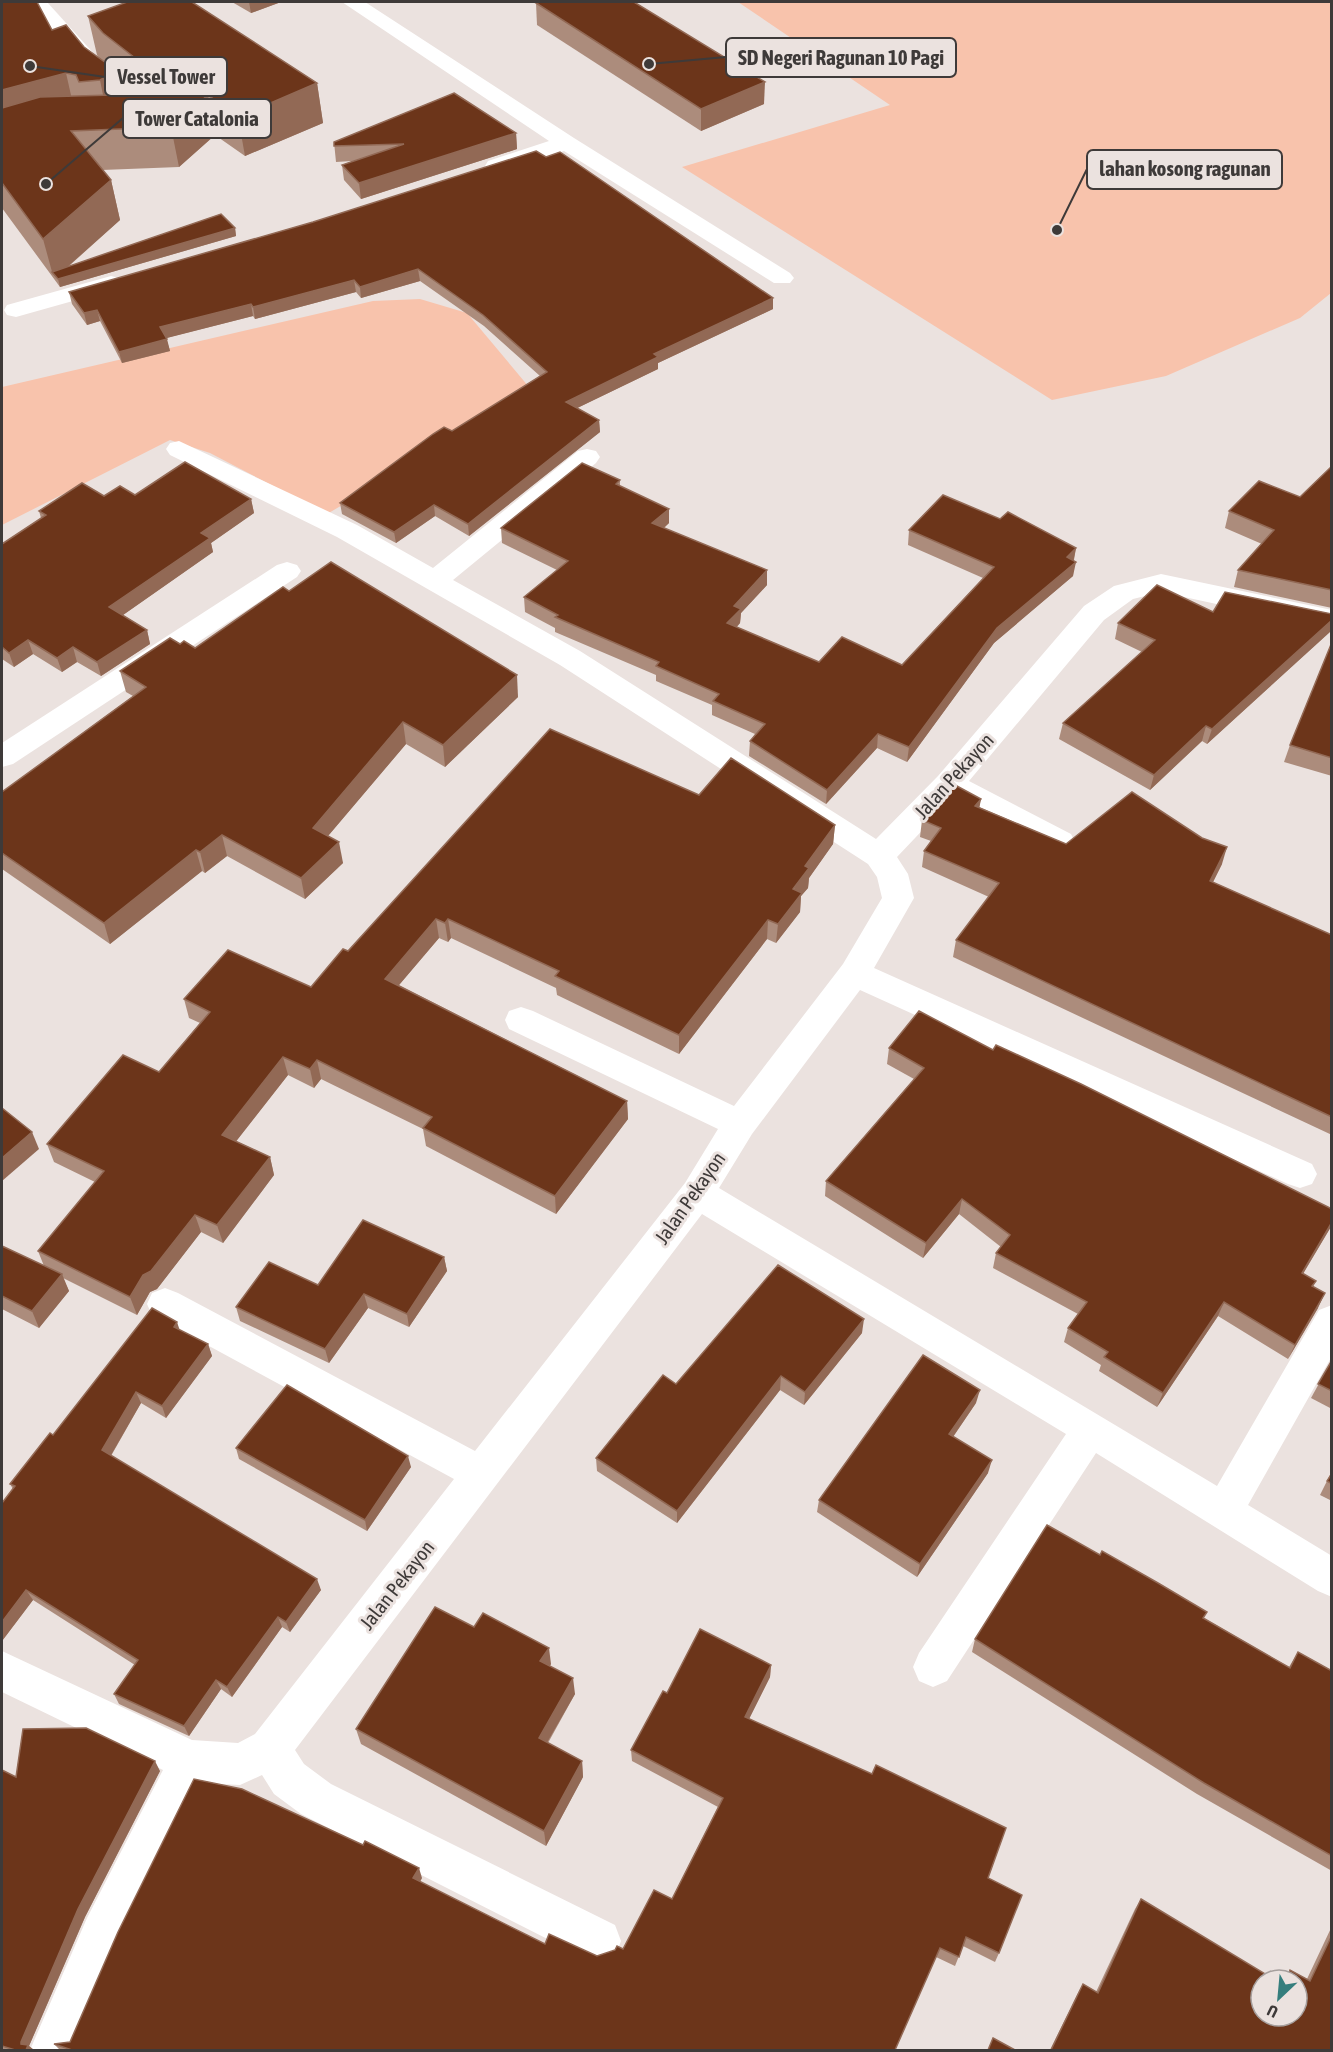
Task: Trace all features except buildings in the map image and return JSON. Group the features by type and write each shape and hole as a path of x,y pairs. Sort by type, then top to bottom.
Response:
{"street":[{"path":"36,2 102,79"},
{"path":"352,2 566,143 782,278"},
{"path":"476,172 566,143"},
{"path":"16,310 128,278"},
{"path":"179,449 347,531 570,658 879,856"},
{"path":"434,581 587,457"},
{"path":"2,757 287,571"},
{"name":"Jalan Pekayon","path":"2,1671 190,1761 240,1764 270,1749 483,1475 697,1193 740,1124 854,973 898,898 892,874 879,856 949,784 1094,613 1124,592 1161,583 1331,620"},
{"path":"949,784 1060,842"},
{"path":"854,973 1300,1174"},
{"path":"521,1020 740,1124"},
{"path":"697,1193 1332,1578"},
{"path":"165,1304 483,1475"},
{"path":"1223,1512 1332,1320"},
{"path":"933,1667 1090,1430"},
{"path":"270,1749 289,1779 316,1799 599,1941"},
{"path":"53,2050 97,1953 103,1934 190,1761"}],"shaded area":[{"path":"738,2 1331,2 1331,293 1300,318 1166,376 1052,400 682,167 890,105"},
{"path":"420,299 467,313 534,393 327,514 210,453 170,440 2,525 2,387 373,301"}],"place":[{"name":"SD Negeri Ragunan 10 Pagi","path":"649,64"},
{"name":"Vessel Tower","path":"30,66"},
{"name":"Tower Catalonia","path":"46,184"},
{"name":"lahan kosong ragunan","path":"1057,230"}]}
